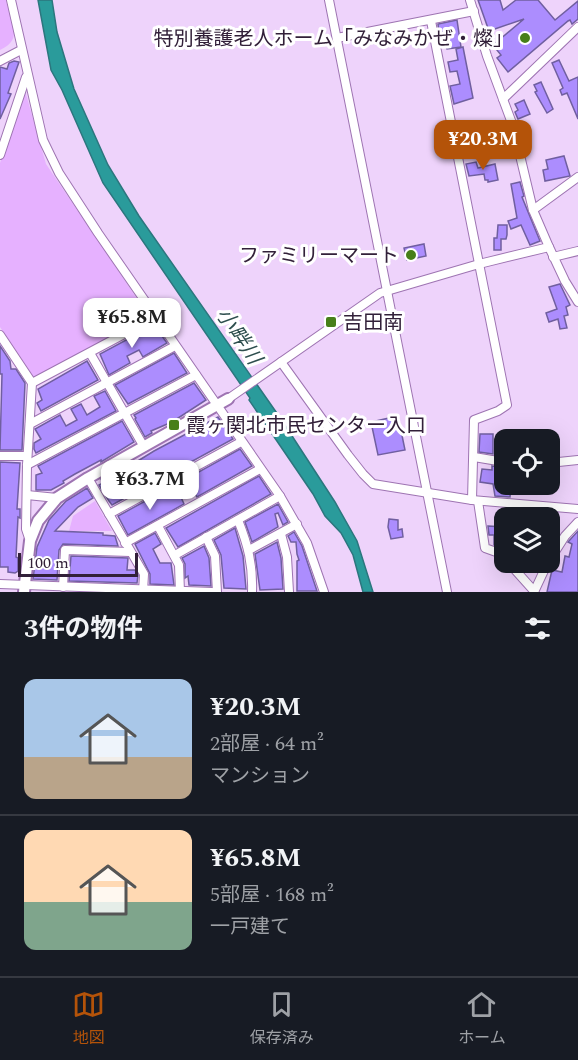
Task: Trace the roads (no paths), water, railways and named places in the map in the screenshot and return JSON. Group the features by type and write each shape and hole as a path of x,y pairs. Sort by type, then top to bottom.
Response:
{"street":[{"path":"10,0 43,140 55,166 241,442 280,496 297,524 315,562 324,592"},
{"path":"329,0 447,592"},
{"path":"470,0 513,126 533,210 553,257 578,302"},
{"path":"337,38 474,11"},
{"path":"431,21 507,405 474,420 472,441 475,500 485,548 494,551"},
{"path":"503,99 578,27"},
{"path":"0,61 21,50"},
{"path":"0,155 27,76"},
{"path":"533,210 578,177"},
{"path":"24,589 30,541 38,521 57,498 228,399 380,293 479,264 549,247"},
{"path":"553,257 578,250"},
{"path":"32,384 156,317"},
{"path":"0,336 32,384 27,461 26,529 30,541"},
{"path":"30,424 175,345"},
{"path":"90,353 144,447"},
{"path":"279,363 365,477 380,486 475,500 578,509"},
{"path":"0,456 27,461 196,375"},
{"path":"109,514 241,442"},
{"path":"474,457 494,460"},
{"path":"560,462 578,460"},
{"path":"125,543 260,469"},
{"path":"88,478 144,574 143,590"},
{"path":"27,495 57,498"},
{"path":"175,555 280,496"},
{"path":"238,520 249,550 253,576 252,592"},
{"path":"560,544 578,522"},
{"path":"249,550 297,524"},
{"path":"158,526 179,565 180,591"},
{"path":"281,534 287,557 289,592"},
{"path":"206,537 214,556 217,592"},
{"path":"63,586 65,550 130,552"},
{"path":"518,573 534,592 543,573"},
{"path":"0,584 24,589 63,586 106,590 212,592"}],"place":[{"name":"特別養護老人ホーム「みなみかぜ・燦」","path":"525,38"},
{"name":"ファミリーマート","path":"411,255"},
{"name":"吉田南","path":"331,322"},
{"name":"霞ヶ関北市民センター入口","path":"174,425"}],"water label":[{"name":"小畔川","path":"239,336"}]}
